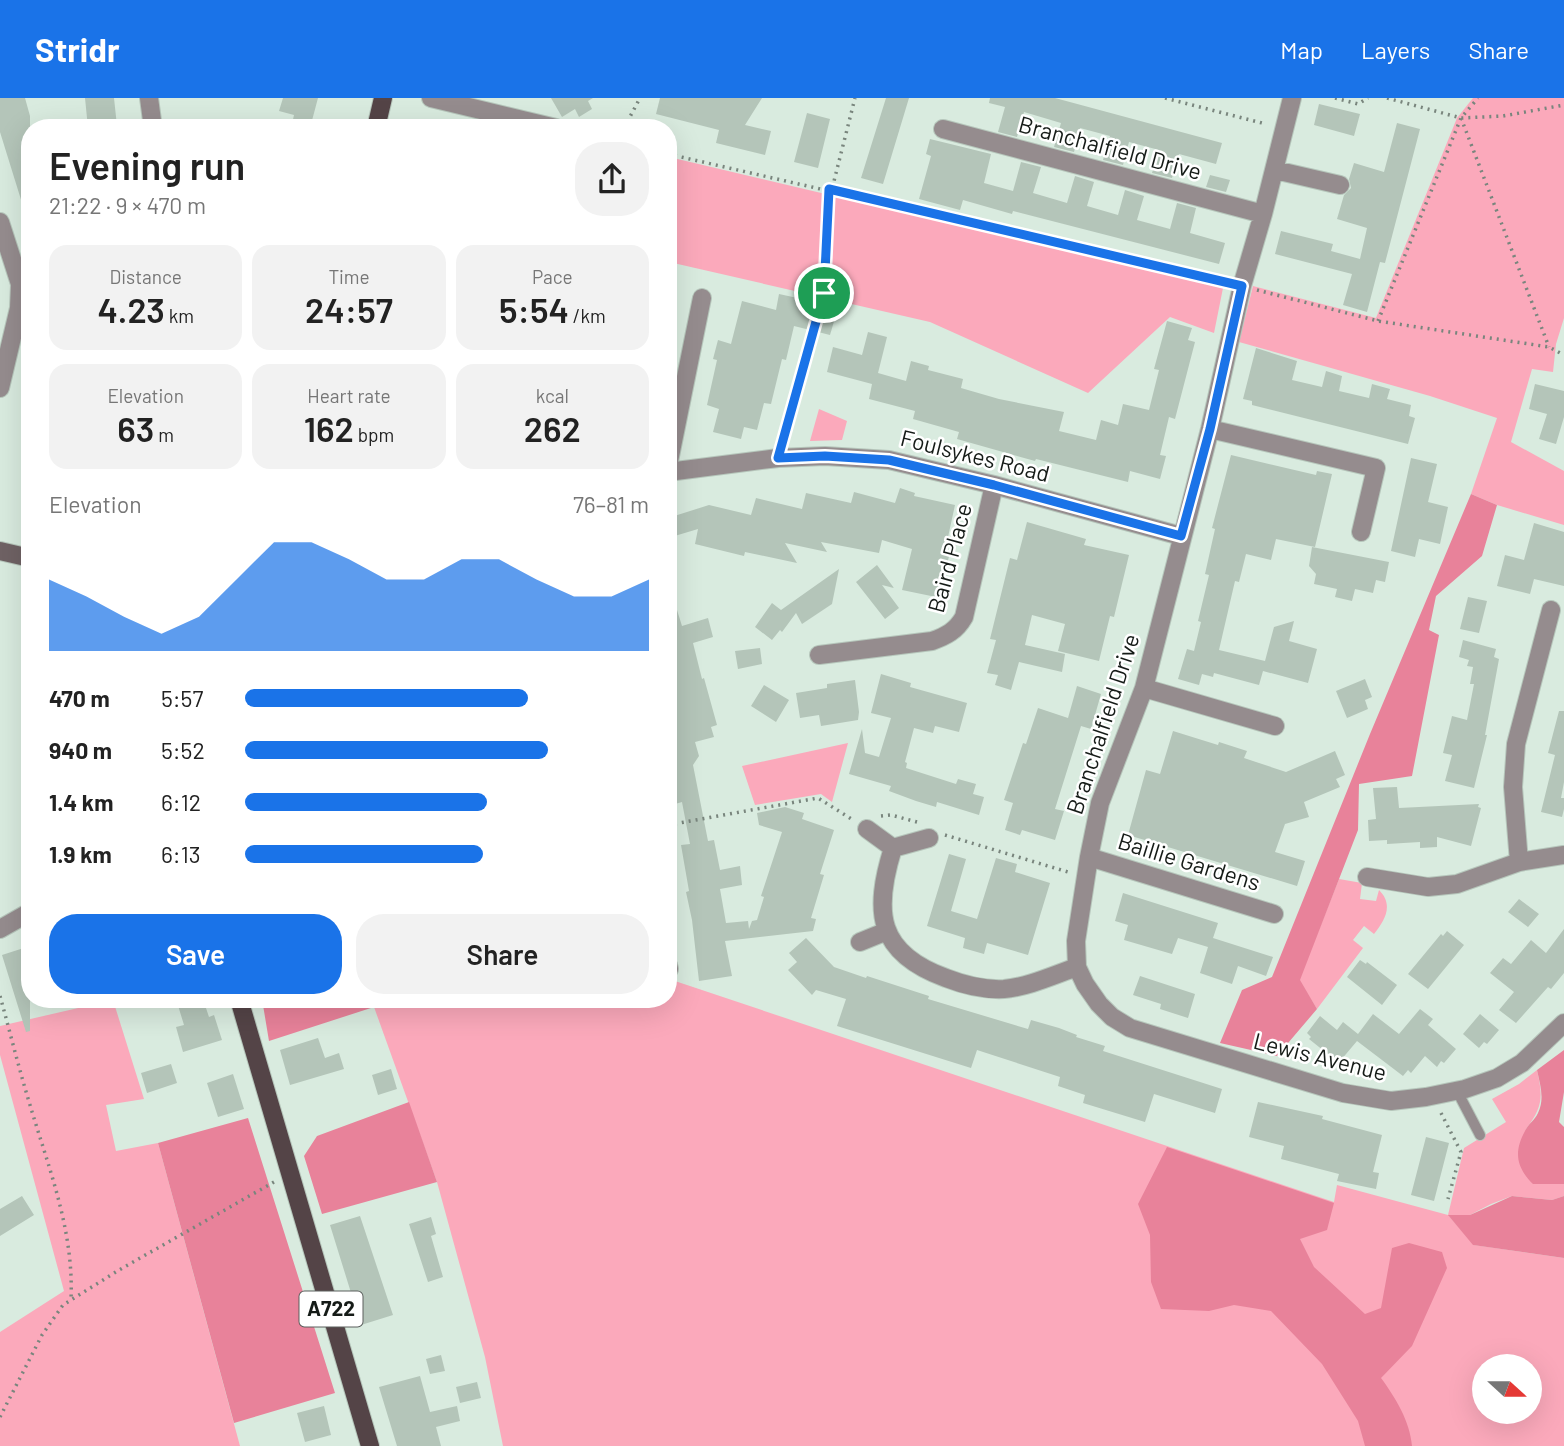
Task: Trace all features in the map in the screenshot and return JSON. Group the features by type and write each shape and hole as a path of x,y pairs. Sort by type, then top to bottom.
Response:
{"main road":[{"path":"378,119 383,98"},
{"name":"A722","path":"242,1008 370,1446"}],"street":[{"path":"149,98 152,119"},
{"path":"431,98 518,119"},
{"name":"Branchalfield Drive","path":"1077,967 1076,941 1100,803 1144,688 1210,429 1242,286 1293,98"},
{"name":"Branchalfield Drive","path":"943,129 1263,214"},
{"path":"1275,170 1340,185"},
{"path":"0,222 5,251 20,284 19,308 0,387"},
{"path":"677,422 702,298"},
{"path":"1210,429 1376,468 1361,532"},
{"name":"Foulsykes Road","path":"677,471 778,458 825,456 889,460 994,485 1181,536"},
{"name":"Baird Place","path":"819,655 932,641 957,628 964,617 994,485"},
{"path":"0,551 21,556"},
{"path":"1519,862 1513,787 1516,744 1551,610"},
{"path":"1144,688 1275,726"},
{"path":"864,822 893,848"},
{"path":"926,831 893,848 882,889 881,909 887,930 895,946 906,958 925,970 975,987 1005,989 1077,967"},
{"path":"1367,877 1428,887 1457,884 1519,862 1564,855"},
{"name":"Baillie Gardens","path":"1090,858 1274,914"},
{"path":"0,929 21,917"},
{"path":"860,942 887,930"},
{"name":"Lewis Avenue","path":"1077,967 1099,1004 1130,1028 1343,1093 1391,1101 1457,1091 1497,1078 1522,1063 1564,1023"}],"lane":[{"path":"1457,1091 1480,1135"}],"path":[{"path":"629,119 640,98"},
{"path":"778,458 824,293 829,189 833,185 855,98"},
{"path":"1166,98 1285,129"},
{"path":"1335,98 1358,104 1368,98"},
{"path":"1387,98 1461,118 1503,116 1564,105"},
{"path":"1378,321 1461,118 1478,98"},
{"path":"1461,118 1549,347"},
{"path":"677,156 1242,286 1378,321 1549,347 1564,355"},
{"path":"677,823 818,798 864,822 891,815 908,818 926,831 1087,878"},
{"path":"0,996 66,1226 72,1272 71,1300"},
{"path":"1432,1096 1461,1152 1448,1199"},
{"path":"0,1417 42,1335 63,1305 291,1172"}],"shaded area":[{"path":"1473,98 1564,98 1564,318 1556,344 1553,372 1532,369 1511,442 1564,471 1564,525 1497,505 1471,494 1497,418 1430,396 1239,342 1253,286 1376,318 1457,118"},
{"path":"677,159 1223,288 1214,333 1170,317 1088,393 930,322 677,264"},
{"path":"819,409 847,421 842,440 810,441"},
{"path":"1471,494 1497,505 1482,556 1436,596 1429,630 1439,635 1412,776 1359,784 1358,830 1300,980 1317,1009 1277,1056 1220,1043 1242,990 1272,977"},
{"path":"848,743 832,802 821,794 755,805 742,766"},
{"path":"1339,879 1362,883 1360,899 1376,901 1379,890 1387,907 1382,923 1374,934 1364,926 1353,940 1363,948 1317,1009 1299,980"},
{"path":"677,982 1334,1202 1337,1185 1448,1215 1464,1148 1506,1122 1492,1099 1537,1070 1539,1108 1526,1129 1551,1183 1564,1184 1564,1196 1552,1200 1512,1196 1470,1215 1449,1216 1474,1245 1564,1258 1564,1446 503,1446 485,1357 437,1182 374,1008 677,1008"},
{"path":"78,1008 116,1008 144,1099 106,1105 116,1151 158,1143 240,1446 0,1446 0,1332 64,1291 0,1055 0,1026"},
{"path":"264,1008 371,1008 269,1041"},
{"path":"1564,1050 1564,1092 1559,1122 1564,1127 1564,1184 1533,1184 1520,1166 1519,1146 1540,1108 1541,1091 1537,1070"},
{"path":"409,1102 437,1182 322,1214 304,1156 317,1136"},
{"path":"248,1118 335,1393 234,1423 158,1143"},
{"path":"1167,1147 1334,1203 1327,1230 1300,1239 1314,1267 1365,1314 1381,1308 1392,1248 1409,1243 1442,1252 1447,1268 1412,1346 1381,1378 1405,1419 1412,1446 1365,1446 1358,1421 1322,1364 1271,1311 1234,1305 1209,1311 1161,1309 1151,1282 1150,1235 1138,1204"},
{"path":"1512,1196 1552,1200 1564,1196 1564,1258 1473,1245 1448,1215 1470,1215"}],"building":[{"path":"0,98 25,98 30,119 21,119 21,200 0,132"},
{"path":"85,98 114,98 116,119 87,119"},
{"path":"283,98 318,98 312,119 293,119 294,115 279,111"},
{"path":"551,98 593,98 588,101 592,109 579,117 575,109 562,117"},
{"path":"660,98 762,98 745,125 771,131 765,155 716,143 719,130 656,114"},
{"path":"886,98 909,98 883,184 861,178"},
{"path":"990,98 1055,98 1222,143 1216,164 1179,154 1172,178 1152,173 1159,150 1129,142 1123,165 1103,160 1110,136 1080,128 1074,152 1054,147 1061,123 1024,112 1017,137 998,132 1005,107 989,103"},
{"path":"1319,104 1360,114 1354,136 1314,125"},
{"path":"807,113 830,119 818,168 794,162"},
{"path":"1397,123 1420,129 1385,263 1380,262 1367,312 1343,305 1352,274 1275,254 1281,231 1333,244 1331,251 1360,259 1367,228 1337,219 1344,195 1351,188 1349,179 1354,163 1384,172"},
{"path":"930,139 991,154 984,183 1013,191 1021,162 1041,167 1033,193 1067,203 1075,176 1094,182 1087,206 1118,215 1125,190 1144,196 1137,220 1170,229 1177,203 1196,208 1190,233 1225,243 1219,264 963,200 960,210 919,199 931,156 926,154"},
{"path":"1210,175 1230,180 1226,192 1206,187"},
{"path":"779,294 802,299 799,309 835,318 830,335 794,326 786,360 782,359 771,404 764,403 757,430 744,427 741,439 713,432 719,409 707,405 717,360 713,359 718,340 731,344 742,301 776,310"},
{"path":"1167,321 1192,328 1188,340 1195,342 1175,419 1169,417 1160,455 1166,456 1160,479 1130,471 1128,482 1036,459 1035,461 957,439 959,432 913,419 915,411 869,399 872,384 827,372 833,347 862,355 868,332 887,337 878,373 906,381 911,361 929,366 928,370 963,379 961,388 1064,412 1059,431 1096,440 1101,420 1118,425 1123,404 1149,410 1159,370 1154,369"},
{"path":"1256,348 1297,361 1292,380 1322,387 1326,371 1342,376 1339,391 1369,398 1372,384 1390,389 1387,399 1411,405 1409,416 1415,418 1408,444 1252,405 1252,401 1243,399"},
{"path":"1535,384 1564,391 1564,417 1556,444 1539,439 1547,414 1529,409"},
{"path":"1231,455 1316,475 1317,471 1332,474 1315,547 1276,539 1271,560 1246,554 1239,582 1235,581 1219,650 1265,661 1274,627 1294,621 1289,641 1317,649 1308,683 1263,671 1259,685 1214,673 1213,677 1202,674 1199,685 1178,679 1187,649 1194,651 1201,622 1198,621 1209,575 1205,574 1215,529 1212,528"},
{"path":"1411,458 1437,464 1428,502 1448,507 1440,544 1419,539 1415,557 1391,551"},
{"path":"900,488 915,493 914,496 955,505 945,551 950,552 942,586 939,585 936,597 902,590 912,549 882,540 879,553 821,542 827,552 785,543 797,563 745,552 744,556 695,544 698,529 677,535 677,515 709,505 751,515 756,498 802,509 806,493 851,503 854,492 895,503"},
{"path":"1027,522 1086,539 1084,545 1129,555 1114,617 1110,616 1099,661 1058,651 1065,624 1032,615 1025,645 1065,654 1062,672 1019,662 1011,690 995,685 998,675 987,673 996,640 990,639 1010,558 1017,560"},
{"path":"1534,523 1564,532 1564,586 1534,579 1530,594 1497,586 1505,555 1524,560"},
{"path":"1312,547 1389,562 1385,582 1376,580 1373,593 1355,589 1352,601 1335,597 1337,589 1314,584 1316,574 1309,566"},
{"path":"877,565 894,588 882,585 899,608 885,619 856,582"},
{"path":"839,569 832,604 802,624 796,613 782,632 780,630 772,640 755,627 772,603 781,610"},
{"path":"1468,597 1487,601 1479,633 1460,629"},
{"path":"677,610 682,626 708,618 713,637 693,643 717,725 711,727 714,737 695,742 699,756 693,765 708,841 714,840 720,870 740,866 742,885 720,889 726,923 748,921 749,929 752,921 757,920 764,897 761,896 782,832 759,825 757,813 785,807 804,813 802,819 834,830 820,874 824,875 811,918 816,919 813,931 725,941 732,976 699,981 681,845 690,844 682,802 677,803"},
{"path":"1463,640 1496,649 1494,657 1499,659 1487,735 1474,788 1445,781 1452,755 1443,753 1452,716 1467,720 1474,684 1470,684 1473,667 1467,666 1469,660 1459,657"},
{"path":"760,648 762,664 738,669 735,651"},
{"path":"881,674 911,683 910,687 967,703 959,732 935,726 933,733 914,728 905,762 906,768 956,784 958,779 976,784 973,794 984,797 979,815 937,802 936,807 916,801 889,791 891,786 849,774 862,729 865,753 879,757 891,718 871,713"},
{"path":"1365,679 1372,697 1365,700 1368,709 1347,718 1336,691"},
{"path":"855,680 858,720 821,726 819,715 800,718 796,693 827,688 827,684"},
{"path":"764,685 789,700 776,722 751,706"},
{"path":"1077,686 1101,694 1091,729 1081,726 1055,809 1064,811 1055,840 1022,830 1020,835 1005,830 1013,803 1004,800 1038,708 1068,718"},
{"path":"1559,711 1564,711 1562,817 1541,812 1555,755 1548,753"},
{"path":"1173,731 1247,751 1244,758 1286,772 1335,751 1345,775 1336,779 1340,787 1304,802 1309,817 1285,824 1275,852 1305,861 1297,886 1128,835 1146,770 1160,774"},
{"path":"1397,787 1399,808 1479,804 1478,807 1481,808 1471,846 1437,837 1437,847 1420,848 1420,842 1387,844 1387,840 1369,841 1368,820 1376,819 1373,788"},
{"path":"949,854 966,859 951,911 977,919 996,858 1017,864 1015,872 1050,883 1028,955 987,943 984,954 963,948 965,938 927,926"},
{"path":"1123,893 1218,923 1213,938 1273,957 1266,976 1238,966 1232,984 1200,973 1208,947 1178,938 1172,954 1124,940 1128,925 1115,921"},
{"path":"1519,899 1539,914 1528,927 1508,912"},
{"path":"1564,929 1564,973 1516,1023 1499,1010 1514,992 1490,973 1503,958 1511,964 1531,940 1546,953"},
{"path":"1447,931 1464,945 1428,989 1408,974 1441,934 1443,936"},
{"path":"806,938 834,967 1028,1029 1031,1020 1059,1028 1077,1035 1076,1037 1105,1046 1103,1051 1222,1089 1215,1113 1154,1094 1145,1122 1083,1103 1085,1095 1058,1086 1060,1077 977,1050 971,1068 837,1026 846,999 816,990 812,995 788,970 797,962 789,953"},
{"path":"21,949 21,1008 30,1008 30,1031 26,1032 2,955"},
{"path":"1360,960 1366,964 1367,962 1397,985 1382,1005 1347,977"},
{"path":"1140,976 1195,994 1188,1018 1160,1009 1161,1004 1133,995"},
{"path":"179,1008 206,1008 209,1017 214,1015 222,1040 183,1052 176,1027 184,1025"},
{"path":"1420,1009 1433,1019 1428,1025 1456,1049 1437,1067 1425,1056 1411,1073 1408,1070 1403,1076 1357,1041 1341,1060 1336,1056 1334,1059 1309,1039 1311,1037 1307,1033 1320,1016 1337,1030 1343,1022 1358,1034 1373,1014 1399,1034"},
{"path":"1480,1014 1499,1030 1487,1044 1484,1042 1479,1048 1463,1034"},
{"path":"318,1038 325,1058 339,1053 344,1069 290,1085 280,1050"},
{"path":"171,1064 177,1083 147,1093 141,1073"},
{"path":"391,1069 397,1089 378,1095 372,1075"},
{"path":"233,1074 244,1109 218,1117 207,1083"},
{"path":"1258,1102 1323,1116 1322,1119 1382,1135 1373,1172 1379,1173 1376,1189 1337,1181 1339,1174 1281,1159 1284,1146 1249,1137"},
{"path":"1426,1137 1449,1143 1434,1201 1411,1195"},
{"path":"22,1196 34,1215 0,1236 0,1209"},
{"path":"360,1216 393,1315 361,1325 330,1225"},
{"path":"431,1217 436,1234 431,1236 443,1277 428,1282 409,1224"},
{"path":"441,1355 445,1371 430,1374 426,1359"},
{"path":"420,1376 430,1412 457,1406 460,1421 436,1427 441,1446 397,1446 379,1387"},
{"path":"477,1382 481,1398 460,1403 456,1387"},
{"path":"324,1406 331,1435 305,1442 297,1413"}],"route":[{"path":"829,189 1242,286 1210,429 1181,536 994,485 889,460 825,456 778,458 824,293 829,189"}]}
